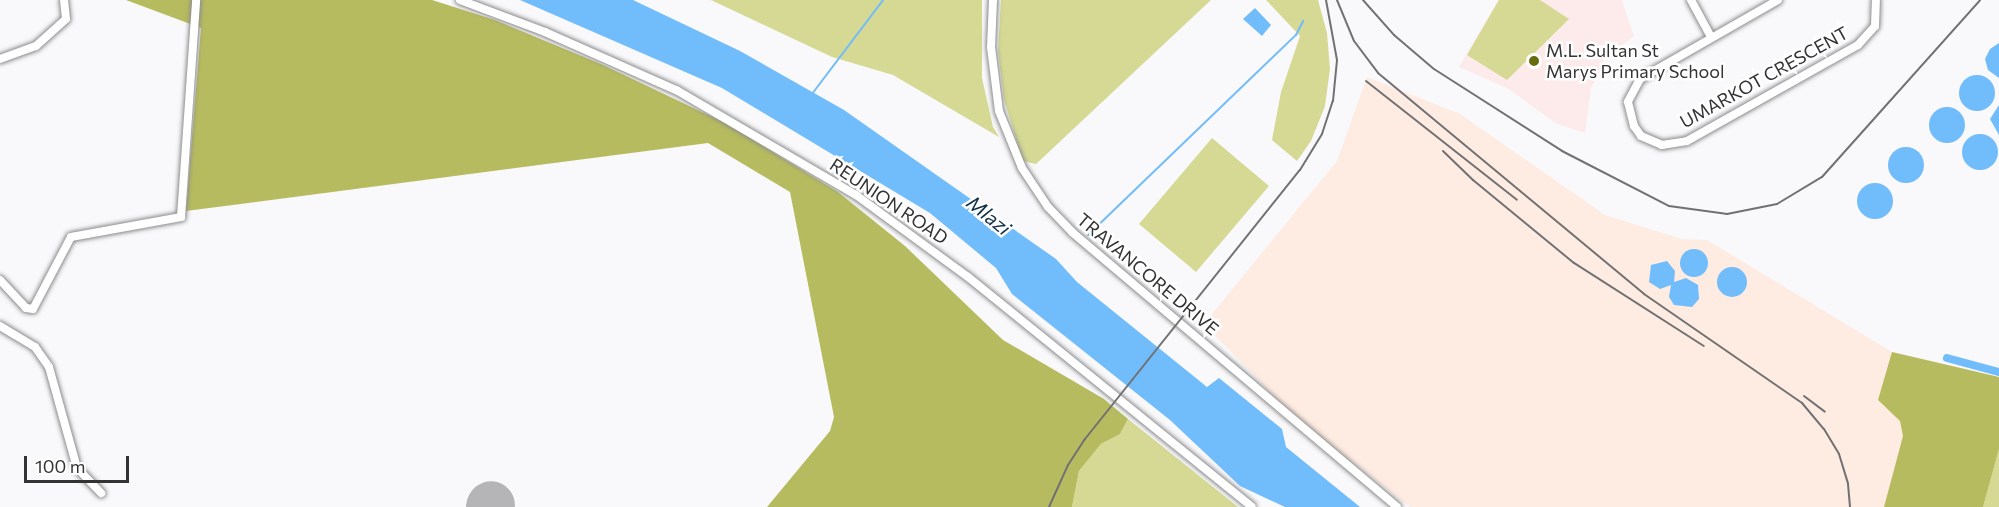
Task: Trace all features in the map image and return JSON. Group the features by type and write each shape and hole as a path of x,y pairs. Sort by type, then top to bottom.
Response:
{"street":[{"path":"0,59 36,46 66,19 64,0"},
{"path":"0,280 26,308 33,309 71,237 181,217 196,0"},
{"name":"REUNION ROAD","path":"460,0 545,32 678,91 856,195 968,277 1252,507"},
{"name":"TRAVANCORE DRIVE","path":"993,0 991,47 999,111 1022,168 1048,207 1073,233 1397,507"},
{"path":"1691,0 1711,37"},
{"name":"UMARKOT CRESCENT","path":"1778,0 1652,70 1632,88 1629,114 1634,126 1651,142 1675,145 1688,141 1858,45 1875,26 1876,0"},
{"path":"0,326 35,347 49,367 76,468 101,493"}],"shaded area":[{"name":"M.L. Sultan St Marys Primary School","path":"1498,0 1622,0 1634,36 1610,55 1591,88 1585,133 1555,123 1509,89 1459,67"},
{"path":"1367,77 1460,114 1605,215 1682,239 1707,240 1892,352 1999,377 1999,507 1410,507 1291,414 1204,324 1337,161"}],"green space":[{"path":"126,0 432,0 495,20 601,64 725,123 838,192 905,246 1003,340 1104,399 1128,419 1120,434 1101,444 1079,471 1072,507 767,507 830,431 834,417 790,192 708,143 186,211 201,28"},
{"path":"711,0 982,0 982,78 993,127 999,137 893,75 832,57"},
{"path":"1001,0 1211,0 1036,164 1023,161 1004,100 998,51"},
{"path":"1266,0 1318,0 1327,33 1330,69 1325,106 1311,141 1297,161 1272,140 1281,92 1300,36"},
{"path":"1499,0 1540,0 1569,19 1507,80 1467,55"},
{"path":"1212,138 1269,186 1196,272 1139,224"},
{"path":"1892,352 1999,377 1999,449 1983,507 1884,507 1903,436 1900,421 1878,400"},
{"path":"1128,419 1238,507 1072,507 1079,471 1101,444 1120,434"},
{"path":"1999,449 1999,507 1983,507"}],"water":[{"name":"Mlazi","path":"520,0 633,0 740,51 844,110 1056,259 1077,282 1207,387 1219,378 1282,429 1286,447 1360,507 1285,507 1240,486 1170,420 1012,294 996,268 930,213 722,88"},
{"path":"1255,8 1271,25 1262,36 1243,19"},
{"path":"1999,43 1999,78 1988,70 1985,59 1990,49"},
{"path":"1977,75 1990,80 1995,93 1990,106 1977,111 1964,106 1959,93 1964,80"},
{"path":"1999,105 1999,135 1990,119"},
{"path":"1947,107 1960,112 1965,125 1960,138 1947,143 1934,138 1929,125 1934,112"},
{"path":"1980,134 1993,139 1998,152 1993,165 1980,170 1967,165 1962,152 1967,139"},
{"path":"1906,147 1919,152 1924,165 1919,178 1906,183 1893,178 1888,165 1893,152"},
{"path":"1875,183 1888,188 1893,201 1888,214 1875,219 1862,214 1857,201 1862,188"},
{"path":"1694,249 1704,253 1708,263 1704,273 1694,277 1684,273 1680,263 1684,253"},
{"path":"1667,261 1675,271 1674,282 1686,278 1698,285 1699,299 1692,307 1674,305 1669,297 1671,285 1660,289 1649,282 1651,265"},
{"path":"1732,267 1743,271 1747,282 1743,293 1732,297 1721,293 1717,282 1721,271"}],"waterway":[{"path":"812,94 883,0"},
{"path":"1088,235 1296,35 1303,21"},
{"path":"1947,358 1999,372"}],"railway":[{"path":"1049,507 1068,465 1085,439 1300,170 1322,134 1333,101 1337,60 1326,0"},
{"path":"1337,0 1354,41 1378,73 1644,294 1802,403 1824,429 1839,454 1848,484 1850,507"},
{"path":"1363,0 1394,35 1434,69 1562,151 1669,206 1727,214 1777,204 1822,177 1980,0"},
{"path":"1366,81 1517,200"},
{"path":"1443,151 1473,180 1574,263 1704,346"},
{"path":"1804,396 1825,412"}],"place":[{"name":"M.L. Sultan St Marys Primary School","path":"1534,61"}]}
